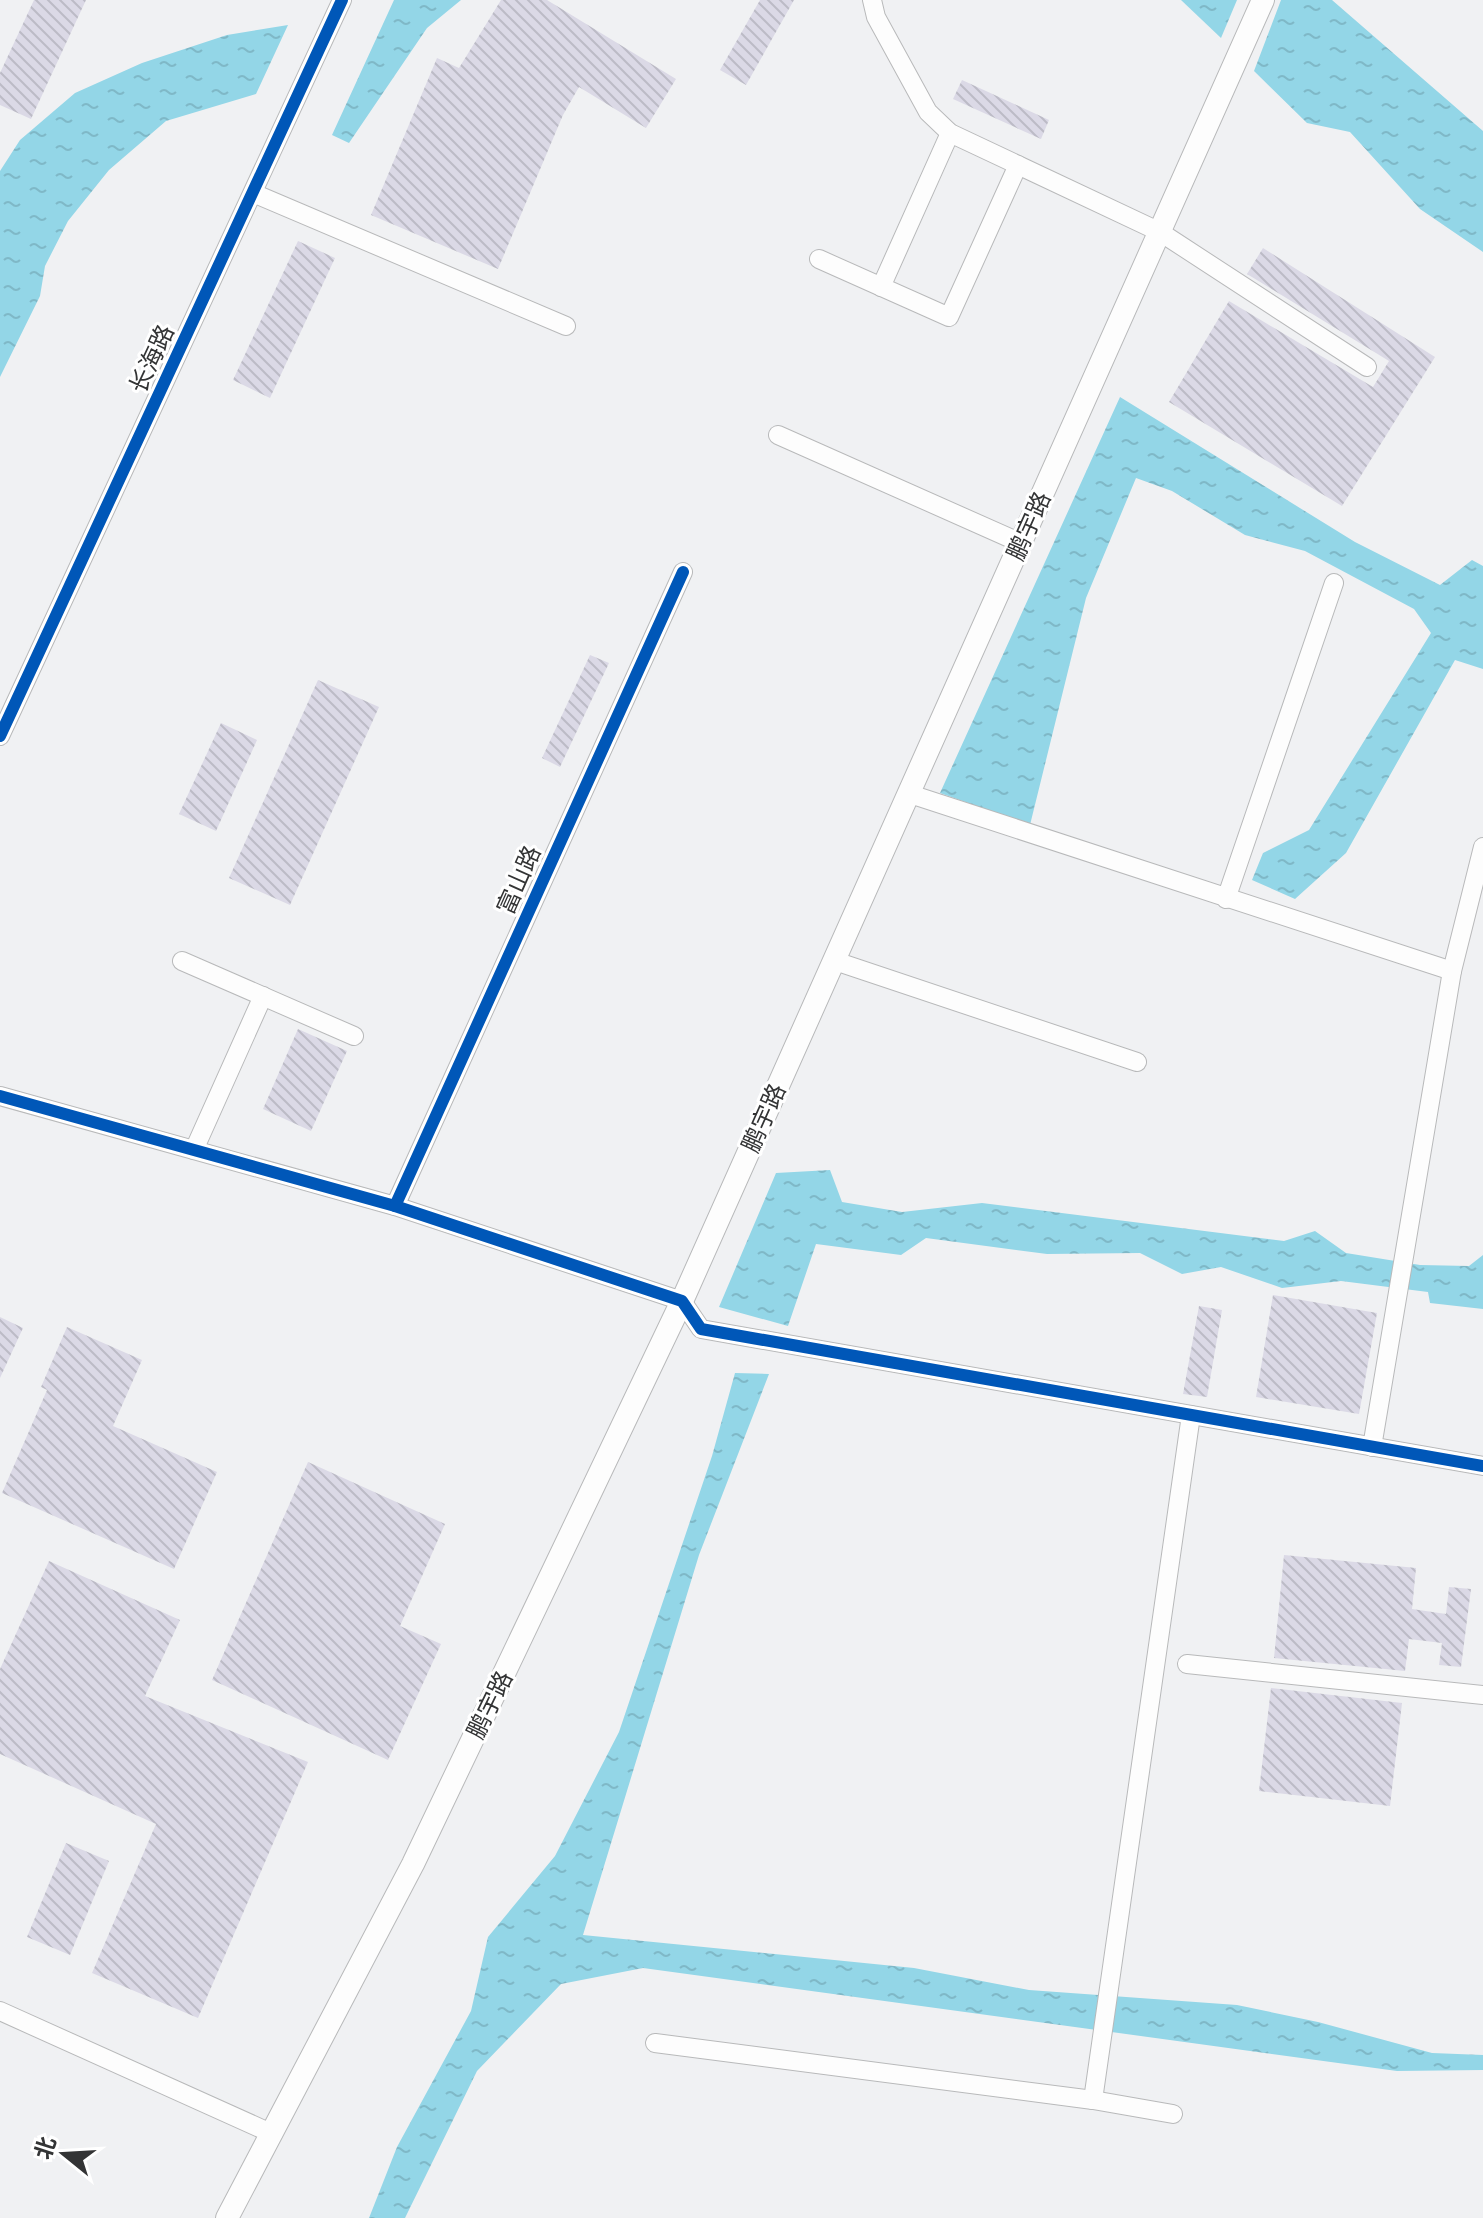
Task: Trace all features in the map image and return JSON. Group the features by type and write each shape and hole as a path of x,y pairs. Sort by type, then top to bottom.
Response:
{"main road":[{"name":"鹏宇路","path":"227,2218 413,1864 682,1301 1263,0"}],"street":[{"name":"长海路","path":"0,736 342,0"},
{"path":"872,0 876,17 928,112 950,133 1160,232 1367,367"},
{"path":"881,287 950,133"},
{"path":"819,259 949,317 1018,165"},
{"path":"253,193 566,326"},
{"path":"778,435 1021,543"},
{"name":"富山路","path":"395,1206 683,572"},
{"path":"1226,899 1334,583"},
{"path":"910,794 1452,971"},
{"path":"1372,1447 1452,971 1483,847"},
{"path":"182,961 354,1036"},
{"path":"835,961 1137,1062"},
{"path":"194,1150 263,996"},
{"path":"0,1096 395,1206 682,1301 701,1329 1483,1466"},
{"path":"1093,2100 1191,1415"},
{"path":"1187,1664 1483,1695"},
{"path":"0,2011 273,2134"},
{"path":"655,2043 1093,2100 1173,2114"}],"water":[{"path":"394,0 461,0 427,28 349,143 332,135"},
{"path":"1181,0 1237,0 1221,38"},
{"path":"1281,0 1332,0 1483,131 1483,252 1420,209 1350,132 1307,123 1254,71"},
{"path":"288,25 256,94 166,121 109,170 68,221 45,266 40,296 0,377 0,171 20,140 75,93 142,63 227,35"},
{"path":"1120,397 1355,542 1440,585 1472,560 1483,566 1483,669 1455,660 1346,853 1295,899 1252,880 1263,853 1309,830 1431,633 1414,609 1305,551 1245,535 1172,491 1136,478 1086,598 1030,825 940,793"},
{"path":"830,1170 842,1202 902,1212 982,1203 1284,1241 1315,1231 1346,1253 1420,1265 1469,1266 1483,1255 1483,1309 1430,1303 1428,1292 1341,1281 1282,1288 1221,1267 1182,1274 1140,1253 1047,1254 926,1238 901,1255 816,1244 788,1326 719,1307 776,1173"},
{"path":"735,1373 769,1374 699,1555 583,1935 914,1968 1029,1990 1237,2005 1318,2022 1432,2053 1483,2055 1483,2070 1397,2071 643,1968 561,1984 477,2071 405,2218 369,2218 397,2147 471,2011 488,1937 555,1856 619,1732 712,1456"}],"building":[{"path":"34,0 86,0 31,119 0,105 0,73"},
{"path":"501,0 547,0 676,79 646,128 579,87 563,115 498,269 371,215 437,58 459,68"},
{"path":"760,0 794,0 746,85 720,70"},
{"path":"962,80 1049,120 1041,139 953,99"},
{"path":"298,241 335,258 270,398 233,380"},
{"path":"1263,248 1435,357 1342,506 1169,402 1229,301 1373,387 1389,361 1247,274"},
{"path":"590,655 609,663 560,767 542,758"},
{"path":"318,680 379,707 290,905 229,878"},
{"path":"221,723 257,740 216,831 179,814"},
{"path":"298,1029 347,1051 311,1131 263,1109"},
{"path":"1273,1295 1377,1313 1359,1414 1256,1397"},
{"path":"1199,1306 1222,1310 1207,1397 1183,1394"},
{"path":"0,1317 23,1328 0,1378"},
{"path":"67,1327 142,1360 113,1426 217,1472 174,1569 2,1493 47,1390 41,1387"},
{"path":"308,1462 445,1524 400,1626 441,1644 388,1760 212,1680"},
{"path":"1284,1555 1416,1568 1412,1609 1446,1614 1449,1587 1471,1589 1461,1667 1439,1665 1442,1643 1409,1639 1405,1671 1274,1658"},
{"path":"49,1561 180,1620 145,1696 308,1762 198,2018 92,1973 156,1824 0,1754 0,1669"},
{"path":"1271,1688 1402,1703 1390,1806 1259,1791"},
{"path":"66,1843 109,1861 70,1955 27,1937"}],"cycle path":[{"path":"0,736 342,0"},
{"path":"395,1206 683,572"},
{"path":"0,1096 395,1206 682,1301 701,1329 1483,1466"}]}
